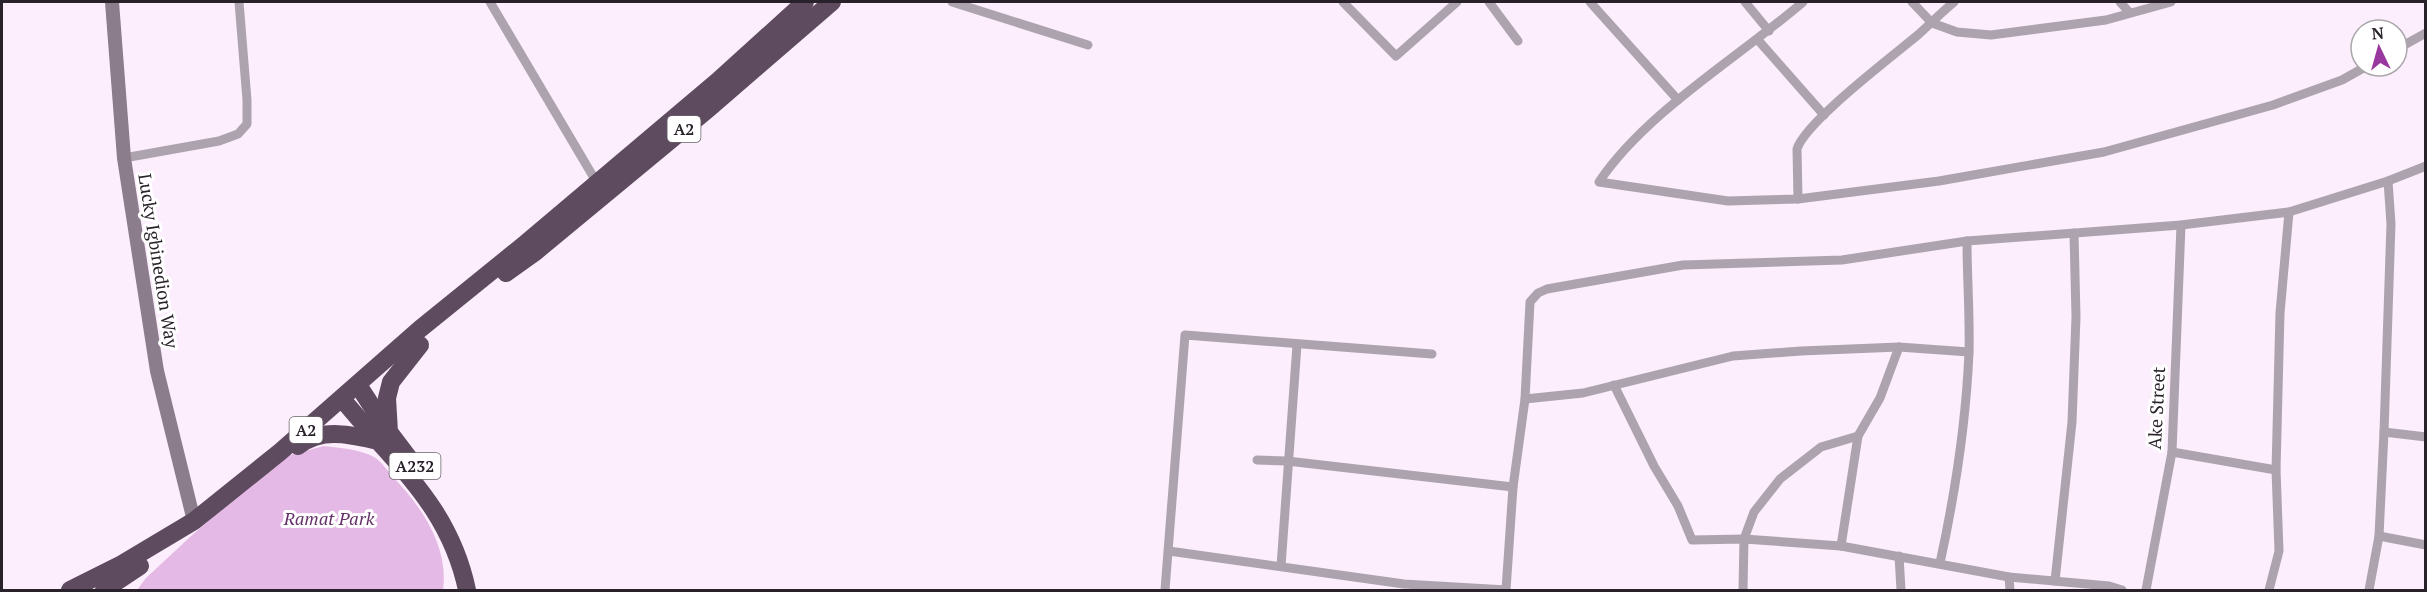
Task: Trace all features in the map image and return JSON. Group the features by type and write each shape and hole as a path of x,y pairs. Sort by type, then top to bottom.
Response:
{"highway":[{"name":"A2","path":"420,345 530,249 597,183 726,74 805,2"},
{"name":"A2","path":"70,591 122,564 194,521 345,403 420,329 530,249 708,109 832,2"},
{"path":"420,345 361,389 384,437 448,531 461,564 466,591"},
{"name":"A232","path":"420,345 391,382 387,398 384,437 425,480 457,530 477,591"},
{"path":"105,591 119,585 195,530 307,439 345,403 384,437"},
{"path":"307,439 327,434 384,437"}],"street":[{"name":"Lucky Igbinedion Way","path":"112,2 124,158 157,371 194,521"},
{"path":"124,158 219,141 238,134 247,124 239,2"},
{"path":"490,2 597,183"},
{"path":"952,2 1088,45"},
{"path":"1343,2 1396,56 1457,2"},
{"path":"1489,2 1518,41"},
{"path":"1590,2 1678,100"},
{"path":"1745,2 1769,31"},
{"path":"1803,2 1758,40 1678,100 1613,161 1599,182 1728,201 1798,199 1939,181 2104,152 2273,105 2349,76"},
{"path":"1911,2 1932,23 1957,32 1991,35 2106,20 2171,2"},
{"path":"1798,199 1797,148 1800,141 1824,115 1954,2"},
{"path":"2123,2 2129,12"},
{"path":"2409,42 2426,33"},
{"path":"1758,40 1824,115"},
{"path":"1168,552 1281,566 1403,587 1506,590 1513,487 1525,399 1530,302 1538,293 1547,289 1683,265 1842,260 1966,242 2181,225 2289,212 2388,181 2426,166"},
{"path":"2369,591 2379,536 2384,432 2391,224 2388,181"},
{"path":"2269,591 2279,551 2276,470 2280,313 2289,212"},
{"name":"Ake Street","path":"2146,591 2172,452 2181,225"},
{"path":"2055,581 2072,422 2076,318 2074,233"},
{"path":"1940,563 1953,503 1969,352 1966,242"},
{"path":"1165,591 1185,335 1432,354"},
{"path":"1281,566 1297,345"},
{"path":"1525,399 1583,393 1732,356 1899,347 1969,352"},
{"path":"1841,546 1858,436 1880,398 1899,347"},
{"path":"1614,385 1654,466 1678,506 1692,540 1744,539 1841,546 2009,576 2109,586 2122,591"},
{"path":"2384,432 2426,437"},
{"path":"1743,591 1744,539 1754,512 1780,479 1821,447 1858,436"},
{"path":"2172,452 2276,470"},
{"path":"1257,460 1287,461 1513,487"},
{"path":"2379,536 2426,545"},
{"path":"1899,556 1901,591"},
{"path":"2009,576 2010,591"}],"green space":[{"name":"Ramat Park","path":"324,446 356,451 374,457 382,463 414,501 431,529 442,558 443,590 137,590 146,578 190,537 269,468 290,455"}]}
